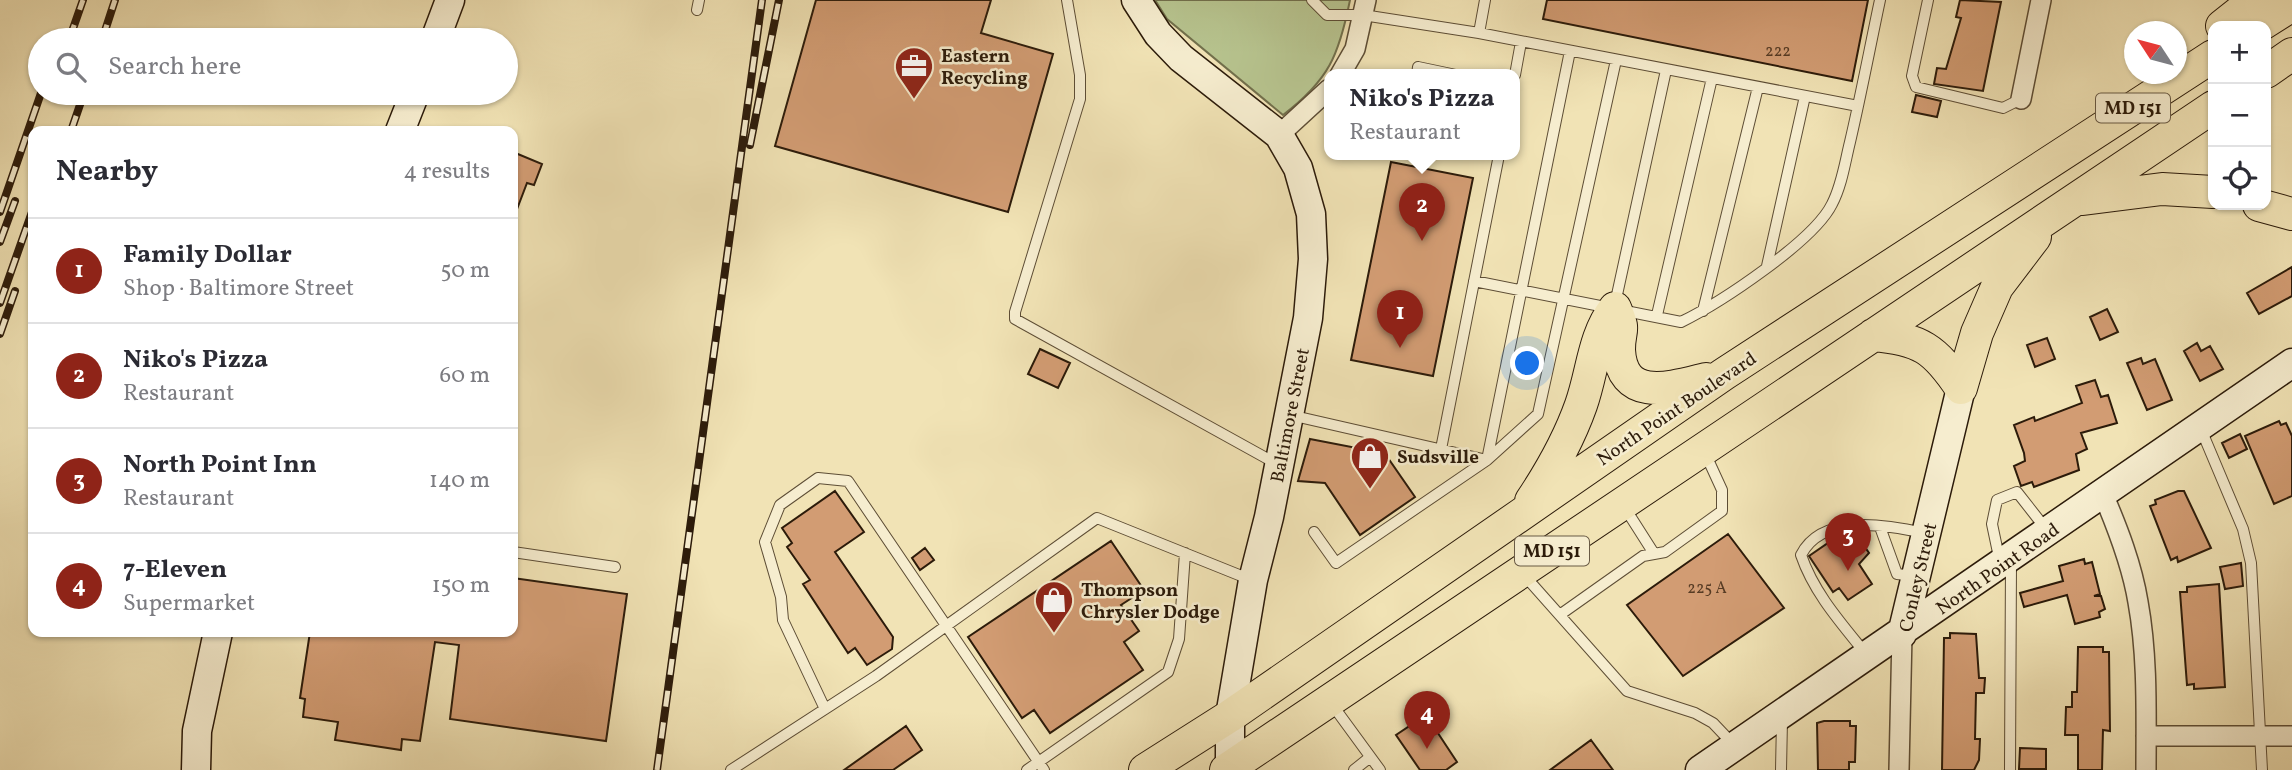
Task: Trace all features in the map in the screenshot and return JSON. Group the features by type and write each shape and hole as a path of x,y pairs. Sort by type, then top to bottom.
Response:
{"main road":[{"path":"2228,21 2255,0"},
{"path":"2267,21 2292,5"},
{"path":"2187,53 2208,37"},
{"path":"2271,69 2292,54"},
{"name":"North Point Boulevard","path":"1145,770 1230,716 1724,374 2208,59"},
{"path":"2053,160 2149,84"},
{"name":"MD 151","path":"1229,769 2208,110"},
{"path":"1961,388 1978,333 1997,287 2062,208 2162,189 2208,192"},
{"path":"2271,208 2292,214"},
{"path":"1615,308 1623,328 1619,350 1625,372 1645,389 1663,389 1724,374"},
{"path":"1524,512 1552,468 1581,404 1602,325 1615,308"},
{"path":"1873,335 1899,337 1920,345 1942,359 1961,388"}],"street":[{"path":"440,28 450,0"},
{"path":"1136,0 1158,34 1181,58 1279,135 1324,94"},
{"path":"2021,99 2041,0"},
{"path":"1343,69 1355,49 1365,8"},
{"path":"403,126 411,105"},
{"name":"Baltimore Street","path":"1229,769 1230,716 1253,580 1280,466 1308,318 1313,233 1311,214 1298,168 1279,135"},
{"name":"North Point Road","path":"1700,770 1902,634 2292,363"},
{"name":"Conley Street","path":"1899,770 1902,634 1961,388"},
{"path":"2103,494 2124,547 2138,602 2146,770"},
{"path":"196,770 197,731 217,637"},
{"path":"2146,736 2292,736"}],"lane":[{"path":"1067,0 1080,75 1080,99 1015,312 1016,319 1280,466"},
{"path":"1312,0 1327,15 1365,8 1521,42 1858,106"},
{"path":"1479,33 1485,0"},
{"path":"1474,281 1682,322 1703,312 1767,266 1819,223 1832,205 1858,106 1880,0"},
{"path":"1928,0 1912,76 1916,87 2003,108 2021,99"},
{"path":"1516,69 1521,42"},
{"path":"1487,460 1570,51"},
{"path":"1314,532 1336,563 1487,460 1538,414 1615,60"},
{"path":"1615,308 1666,70"},
{"path":"1657,316 1712,78"},
{"path":"1703,312 1758,87"},
{"path":"1767,266 1805,96"},
{"path":"1441,449 1496,160"},
{"path":"1290,415 1487,460"},
{"path":"2200,427 2232,497 2251,563 2262,770"},
{"path":"1561,614 1643,556 1653,552 1665,552 1722,511 1722,490 1703,449"},
{"path":"825,709 783,620 781,597 765,542 780,505 818,478 848,481 945,628 1042,766"},
{"path":"2010,770 2006,562 1992,524 1997,500 2017,492 2049,532"},
{"path":"1622,504 1653,552"},
{"path":"731,770 945,628 1097,518 1253,580"},
{"path":"1868,657 1830,609 1806,570 1801,555 1806,544 1837,526 1880,527 1927,534"},
{"path":"1880,527 1898,574 1917,577"},
{"path":"518,553 615,567"},
{"path":"1027,770 1042,766 1168,671 1179,639 1185,553"},
{"path":"1522,572 1627,691 1695,712 1713,723 1734,747"},
{"path":"1329,701 1380,770"},
{"path":"1782,770 1783,713"},
{"path":"1354,770 1369,758"}],"green space":[{"path":"1155,0 1350,0 1330,65 1324,69 1322,78 1311,90 1283,115 1167,19"}],"building":[{"name":"Eastern Recycling","path":"816,0 991,0 981,33 1053,54 1008,212 775,146"},
{"path":"1547,0 1868,0 1852,81 1543,19"},
{"path":"1960,0 2001,2 1983,91 1934,84 1937,68 1946,69 1961,18 1956,17"},
{"path":"1916,95 1941,101 1937,117 1912,112"},
{"path":"518,154 542,164 534,185 527,183 518,207"},
{"path":"1391,162 1473,178 1433,376 1351,360"},
{"path":"2292,267 2292,296 2259,314 2247,293"},
{"path":"2107,309 2118,332 2100,340 2090,317"},
{"path":"2047,338 2055,359 2035,367 2027,345"},
{"path":"2197,343 2201,351 2210,346 2223,369 2200,381 2184,351"},
{"path":"1040,349 1070,363 1058,388 1028,374"},
{"path":"2141,358 2143,364 2155,359 2172,400 2147,410 2127,363"},
{"path":"2095,380 2101,397 2108,395 2117,423 2081,433 2087,449 2076,454 2079,470 2034,487 2032,482 2021,486 2014,466 2025,461 2014,425 2034,417 2035,421 2082,403 2076,386"},
{"path":"2279,421 2281,425 2286,423 2292,436 2292,496 2274,504 2245,436"},
{"path":"2240,434 2247,449 2229,458 2222,443"},
{"name":"Sudsville","path":"1310,439 1372,451 1379,445 1415,497 1360,535 1325,483 1298,481"},
{"path":"835,491 864,532 835,552 893,637 892,649 867,665 855,648 848,653 803,584 810,580 787,547 792,543 782,528"},
{"path":"2184,491 2211,548 2178,562 2177,557 2171,560 2150,506 2156,504 2155,500"},
{"path":"1728,534 1784,608 1683,676 1627,605"},
{"path":"1858,537 1869,553 1859,564 1872,584 1848,600 1839,588 1833,592 1809,556 1828,543 1834,552"},
{"name":"Thompson Chrysler Dodge","path":"1111,541 1144,590 1121,605 1139,631 1124,642 1143,670 1050,733 1034,710 1022,718 968,637"},
{"path":"925,548 934,560 920,570 912,558"},
{"path":"2084,559 2085,564 2092,562 2100,594 2094,596 2101,596 2105,609 2099,612 2100,617 2075,624 2067,595 2024,607 2020,593 2063,581 2059,566"},
{"path":"2241,563 2243,586 2225,589 2220,567"},
{"path":"518,579 627,594 606,741 450,719 459,645 435,642 420,741 402,739 401,750 335,740 338,722 303,717 305,699 300,698 309,637 518,637"},
{"path":"2219,584 2225,687 2194,689 2194,684 2187,685 2180,592 2187,592 2187,587"},
{"path":"1950,633 1976,634 1979,678 1985,678 1984,693 1976,693 1975,739 1980,739 1979,760 1974,770 1942,770 1944,638 1950,638"},
{"path":"2078,647 2103,647 2103,652 2109,652 2110,731 2103,730 2102,770 2078,770 2078,735 2065,735 2066,707 2072,707 2072,692 2077,692"},
{"path":"1426,715 1457,762 1446,770 1420,770 1396,735"},
{"path":"1850,721 1850,726 1856,726 1855,762 1849,762 1849,770 1818,770 1817,723"},
{"path":"906,726 922,750 893,770 844,770"},
{"path":"1591,740 1613,770 1550,770"},
{"path":"2020,748 2046,749 2046,769 2019,769"}],"railway":[{"path":"73,28 83,0"},
{"path":"106,28 115,0"},
{"path":"657,770 762,0"},
{"path":"750,145 779,0"},
{"path":"30,126 37,105"},
{"path":"73,126 80,105"},
{"path":"0,212 28,131"},
{"path":"0,242 15,201"},
{"path":"0,303 28,223"},
{"path":"0,334 15,291"}],"place":[{"name":"Eastern Recycling","path":"914,100"},
{"name":"Niko's Pizza","path":"1422,241"},
{"name":"Family Dollar","path":"1400,348"},
{"name":"Sudsville","path":"1370,490"},
{"name":"North Point Inn","path":"1848,571"},
{"name":"Thompson Chrysler Dodge","path":"1054,634"},
{"name":"7-Eleven","path":"1427,749"}]}
